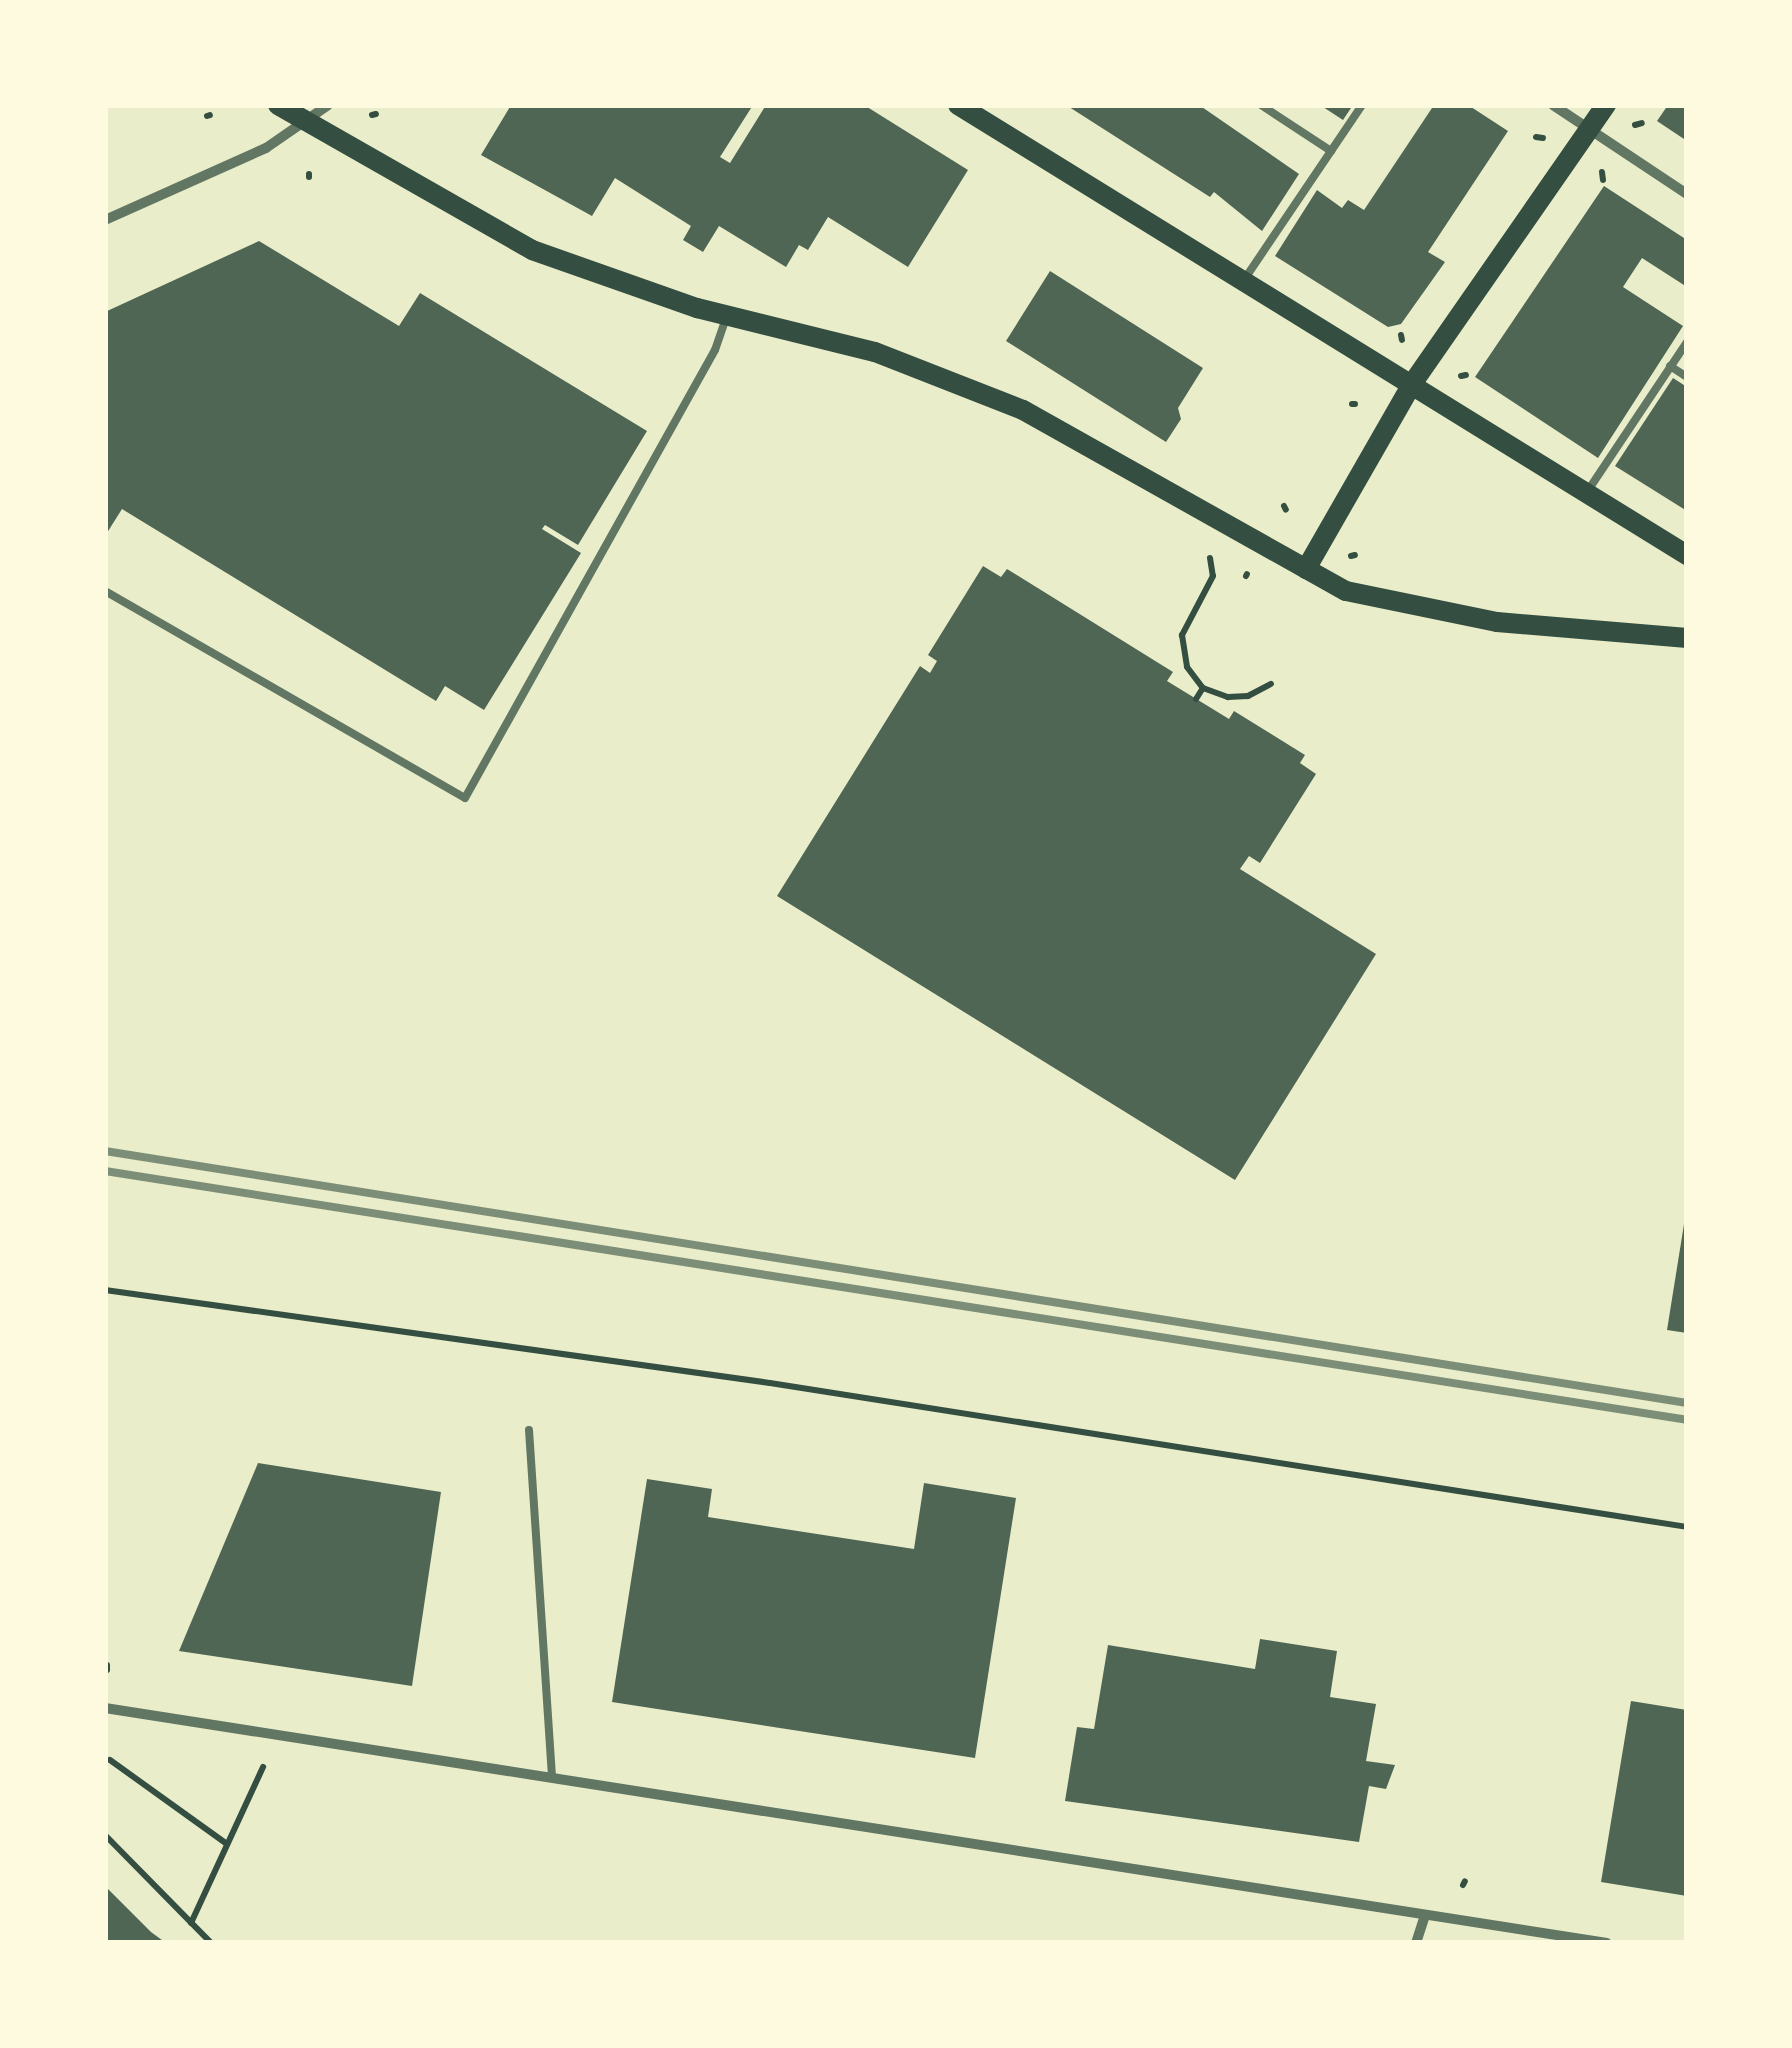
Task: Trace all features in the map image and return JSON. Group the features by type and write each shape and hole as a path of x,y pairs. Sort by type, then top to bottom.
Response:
{"main road":[{"path":"278,105 532,250 727,316 875,352 1022,410 1346,591 1423,611 1687,638"},
{"path":"958,105 1687,555"},
{"path":"1306,569 1412,384 1606,105"}],"street":[{"path":"105,220 307,124 328,105"},
{"path":"1553,105 1687,194"},
{"path":"105,1708 1607,1943"},
{"path":"1416,1943 1425,1916"}],"lane":[{"path":"1261,105 1331,151"},
{"path":"1243,281 1362,105"},
{"path":"105,591 465,798 715,350 727,316"},
{"path":"1586,492 1687,342"},
{"path":"1670,366 1687,376"},
{"path":"529,1430 552,1778"}],"path":[{"path":"1210,558 1213,576 1182,635 1187,667 1203,688 1236,697 1271,684"},
{"path":"1196,699 1203,688"},
{"path":"105,1290 770,1383 1687,1527"},
{"path":"107,1761 227,1844"},
{"path":"191,1922 262,1768"},
{"path":"105,1835 211,1943"}],"building":[{"path":"511,105 753,105 720,157 730,163 766,105 864,105 968,170 908,267 828,217 808,250 799,245 786,267 719,226 703,252 683,240 691,226 615,178 592,216 481,155"},
{"path":"1066,105 1199,105 1299,174 1262,231 1214,192 1210,197"},
{"path":"1320,105 1353,105 1343,120"},
{"path":"1434,105 1468,105 1508,131 1428,252 1445,262 1401,324 1388,327 1275,256 1317,190 1342,208 1348,200 1364,210"},
{"path":"1668,105 1687,105 1687,141 1657,121"},
{"path":"1604,186 1687,240 1687,287 1642,258 1623,287 1683,326 1598,458 1475,377"},
{"path":"259,241 399,326 420,293 647,431 578,545 545,525 542,529 581,553 484,710 445,686 436,701 122,509 105,536 105,312"},
{"path":"1050,271 1203,368 1178,408 1181,419 1166,442 1006,341"},
{"path":"1673,378 1687,387 1687,511 1615,466"},
{"path":"983,566 1001,577 1007,569 1173,672 1167,681 1229,719 1234,711 1305,755 1300,763 1316,774 1260,863 1249,856 1240,869 1376,954 1235,1180 777,896 920,666 930,673 937,661 928,655"},
{"path":"1687,1218 1687,1333 1667,1330"},
{"path":"258,1463 441,1492 412,1686 179,1651"},
{"path":"647,1479 712,1489 708,1517 914,1549 924,1483 1016,1498 975,1758 612,1702"},
{"path":"1260,1639 1337,1651 1330,1697 1376,1704 1366,1761 1395,1765 1386,1789 1369,1786 1359,1842 1065,1801 1077,1727 1094,1729 1108,1645 1255,1669"},
{"path":"1631,1701 1687,1710 1687,1896 1601,1882"},
{"path":"105,1886 151,1932 166,1943 105,1943"}],"railway":[{"path":"105,1151 1687,1403"},
{"path":"105,1171 1687,1420"}]}
